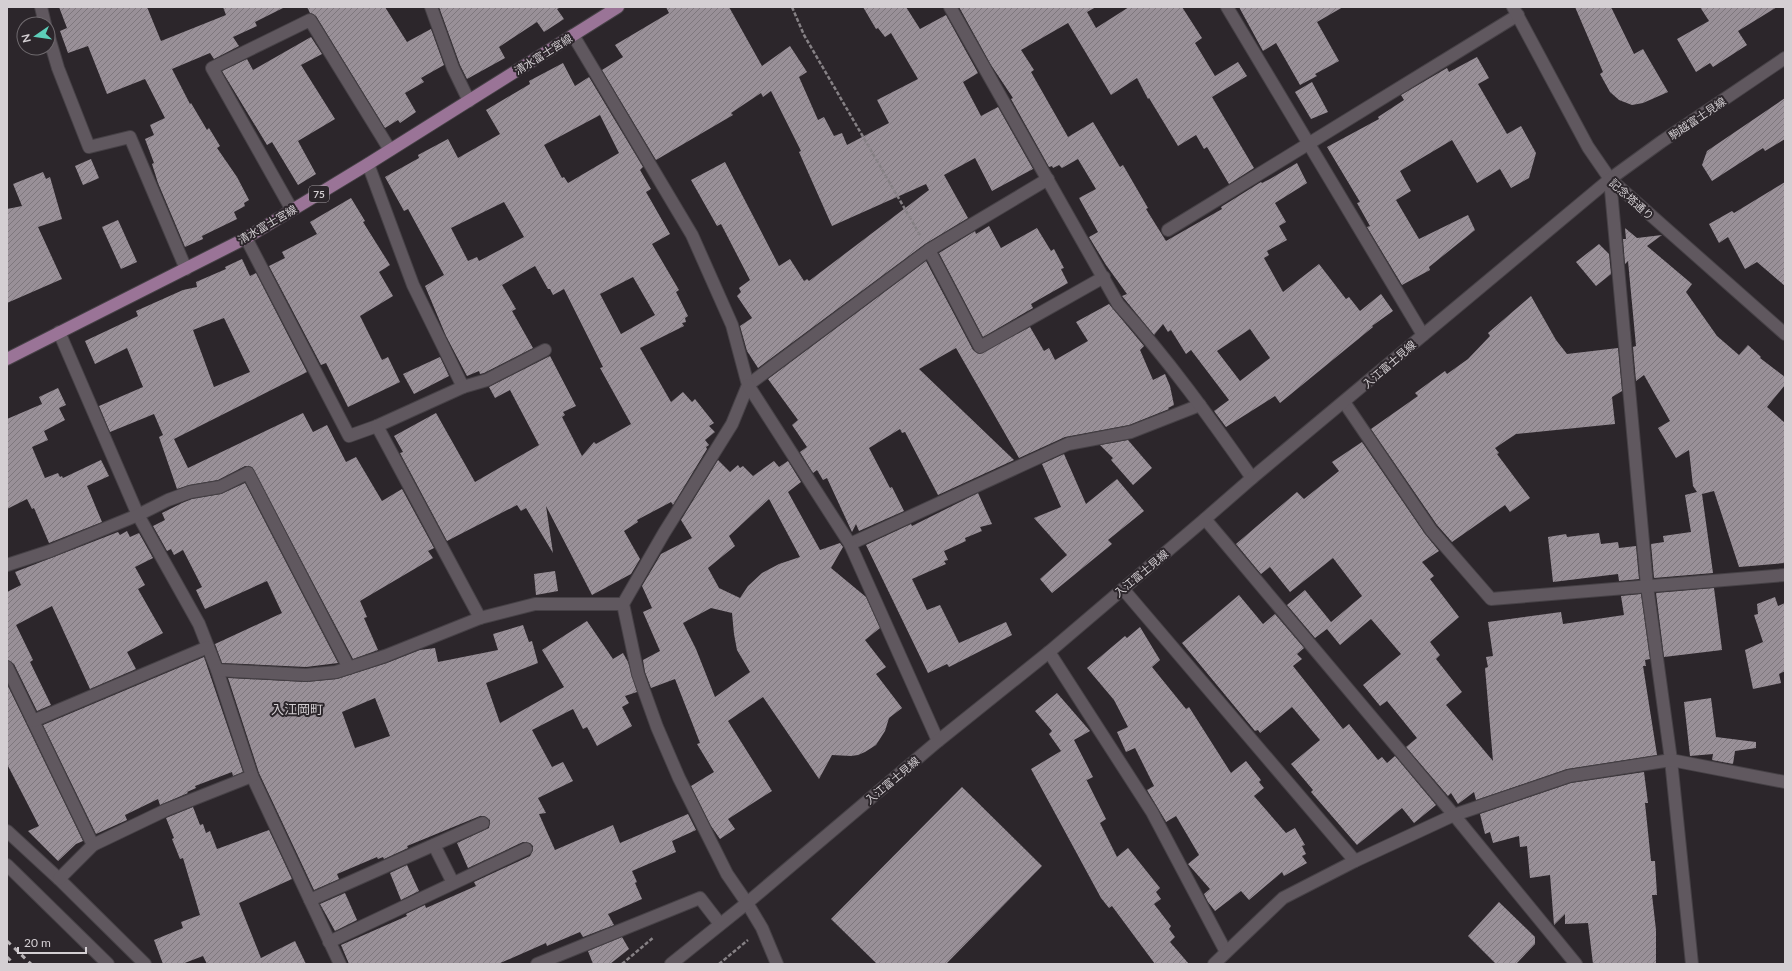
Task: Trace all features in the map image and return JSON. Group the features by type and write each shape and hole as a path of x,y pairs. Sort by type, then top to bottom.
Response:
{"main road":[{"name":"清水富士宮線","path":"7,358 246,238 368,164 618,7"}],"street":[{"path":"430,7 453,68 469,101"},
{"path":"950,7 1118,304 1152,341 1252,478"},
{"path":"1227,7 1423,335"},
{"path":"1168,230 1515,11"},
{"name":"記念塔通り","path":"1515,11 1588,147 1610,179 1785,334"},
{"path":"292,210 212,68 310,20 390,150"},
{"path":"573,35 692,235 732,325 748,385 850,544 938,741"},
{"path":"54,56 90,147 130,138 186,269"},
{"name":"駒越富士見線","path":"1610,179 1785,58"},
{"path":"368,164 413,284 463,387"},
{"path":"777,964 762,928 727,874 679,778 657,727 638,674 623,604 664,533 732,424 748,385 929,250 1048,179"},
{"path":"1610,179 1647,586 1671,760 1692,964"},
{"name":"入江富士見線","path":"671,964 747,903 938,741 1049,652 1205,520 1252,478 1610,179"},
{"path":"246,238 349,436 377,426 463,387 487,380 545,350"},
{"path":"929,250 980,347 1104,277"},
{"path":"59,332 138,515 199,624 217,670 252,776 340,964"},
{"path":"1344,402 1431,530 1491,599 1785,575"},
{"path":"850,544 1068,444 1130,432 1200,405"},
{"path":"377,426 480,618"},
{"path":"7,565 50,551 138,515 168,500 190,492 220,487 248,474 349,668"},
{"path":"1205,520 1454,815 1576,964"},
{"path":"1123,589 1355,861"},
{"path":"217,670 306,675 336,672 385,656 480,618 535,604 623,604"},
{"path":"33,721 208,647"},
{"path":"1049,652 1152,812 1226,952"},
{"path":"7,667 93,846"},
{"path":"1214,964 1283,898 1355,861 1454,815 1570,776 1671,760 1785,782"},
{"path":"59,880 93,846 166,810 252,776"},
{"path":"310,900 483,823"},
{"path":"7,831 145,964"},
{"path":"434,845 453,883"},
{"path":"329,942 526,849"},
{"path":"7,865 108,964"},
{"path":"537,964 700,898 720,924"}],"path":[{"path":"792,7 804,35 929,250"},
{"path":"719,964 762,928"}],"building":[{"path":"59,7 147,7 161,41 226,15 223,7 285,7 255,22 257,26 233,37 239,46 214,59 210,53 172,69 190,104 191,103 207,130 209,128 220,146 217,148 237,177 249,200 244,203 245,206 234,212 237,219 202,236 203,239 185,247 158,183 152,164 154,163 145,139 154,135 150,125 165,118 145,79 107,94 88,46 68,53 60,31 67,28"},
{"path":"307,7 385,7 407,42 431,29 444,65 421,78 424,82 405,93 416,112 400,123 398,120 385,128 316,16 310,13"},
{"path":"439,7 561,7 557,9 564,19 544,32 537,22 499,47 505,58 467,79 460,65"},
{"path":"666,7 729,7 762,66 790,46 807,72 799,77 818,120 824,117 834,136 842,133 847,145 889,123 877,100 918,79 891,33 885,37 878,28 876,29 863,7 906,7 920,29 946,15 978,73 963,82 981,116 998,107 1033,169 992,191 975,158 944,175 968,218 925,244 758,368 747,351 740,326 752,318 737,296 741,292 739,288 750,280 721,224 717,226 691,180 725,162 779,266 790,259 804,281 807,279 809,281 929,190 926,184 832,226 799,152 801,151 771,91 763,97 761,93 731,113 733,115 656,160 602,70 623,57 615,45 669,13"},
{"path":"959,7 1096,7 1087,12 1096,28 1129,7 1182,7 1202,38 1195,43 1215,76 1238,62 1247,76 1212,97 1254,168 1229,184 1207,147 1204,149 1196,135 1178,146 1149,98 1148,99 1137,78 1111,95 1068,23 1021,50 1034,70 1031,72 1068,137 1093,122 1120,167 1123,165 1148,208 1146,209 1166,241 1222,209 1221,207 1261,182 1262,183 1270,179 1297,163 1307,183 1275,203 1286,222 1279,226 1287,240 1267,251 1269,255 1264,258 1283,292 1319,264 1346,299 1349,297 1360,311 1381,294 1393,311 1372,326 1373,327 1280,403 1275,396 1226,427 1214,411 1229,400 1191,350 1186,354 1171,330 1168,332 1163,324 1154,335 1122,296 1127,294 1106,265 1089,237 1098,232 1079,198 1096,189 1078,159 1062,168 1059,165 1053,168 1052,166 1049,167 1011,99 1013,98 991,65","holes":["1250,329 1270,358 1240,381 1217,351"]},
{"path":"1239,7 1343,7 1317,22 1339,61 1315,74 1317,76 1300,85 1276,43 1263,51"},
{"path":"1575,7 1611,7 1634,54 1643,49 1668,92 1643,103 1632,105 1619,100 1610,92 1600,74 1603,72"},
{"path":"1700,7 1777,7 1738,31 1747,45 1713,67 1710,63 1696,72 1677,39 1709,21"},
{"path":"311,37 322,54 301,65 335,119 298,141 316,174 298,185 272,142 267,145 222,71 247,59 253,70"},
{"path":"1477,57 1489,78 1478,84 1507,134 1521,126 1536,153 1529,178 1511,188 1500,169 1477,183 1452,140 1400,171 1411,191 1396,200 1419,239 1468,215 1475,230 1429,267 1430,270 1402,285 1367,227 1370,226 1357,203 1360,202 1327,147 1379,119 1378,117 1404,100 1401,95 1447,68 1449,72"},
{"path":"563,63 575,86 589,77 643,167 640,170 651,189 646,192 670,234 652,244 679,290 676,292 688,316 685,318 686,322 682,323 684,326 640,348 671,402 683,392 692,402 695,399 714,423 709,426 715,432 705,440 709,445 706,447 707,449 673,505 671,502 637,520 638,522 624,531 640,559 631,574 592,595 546,506 553,553 526,508 521,511 517,505 447,541 400,453 403,452 394,436 436,413 475,482 539,445 510,390 495,398 489,387 550,356 576,406 563,412 565,415 562,417 582,456 594,442 596,444 631,424 600,368 603,367 564,289 553,295 535,266 502,285 516,309 512,311 533,348 484,373 480,374 479,371 467,376 446,336 425,286 444,275 408,209 404,211 385,177 419,158 418,155 448,139 458,158 500,134 486,110 530,84 529,81","holes":["600,115 619,153 568,183 564,177 562,178 544,145","504,202 524,237 479,261 477,257 468,261 451,228","633,277 655,315 621,334 600,294"]},
{"path":"1312,82 1328,112 1311,119 1295,92"},
{"path":"1785,98 1785,139 1765,151 1763,148 1712,181 1702,165 1707,151"},
{"path":"91,159 99,178 83,185 75,166"},
{"path":"43,172 46,179 50,177 62,219 38,227 62,279 7,303 7,209 22,206 13,184"},
{"path":"1785,182 1785,286 1757,262 1745,269 1728,237 1719,243 1709,224 1732,211 1734,213"},
{"path":"351,198 365,221 363,222 390,265 379,272 393,296 360,316 382,360 388,357 400,382 348,407 326,363 321,365 269,266 285,258 282,252 317,234 310,222"},
{"path":"118,220 137,262 121,269 102,227"},
{"path":"989,226 1001,248 1037,228 1051,251 1054,249 1064,268 1061,269 1068,283 1031,304 1033,308 983,337 939,253 975,231 976,234"},
{"path":"1625,228 1637,238 1662,235 1647,246 1692,284 1686,292 1717,336 1739,355 1748,345 1761,357 1760,358 1785,377 1785,385 1767,407 1785,423 1785,563 1739,567 1714,491 1702,494 1713,573 1654,578 1651,544 1664,542 1663,536 1691,532 1685,495 1697,492 1693,486 1689,450 1676,458 1658,428 1670,421 1644,375 1636,381 1633,347 1636,346 1628,261 1625,264 1623,239 1626,239"},
{"path":"1599,244 1609,254 1611,274 1596,286 1576,262"},
{"path":"242,259 250,276 256,273 307,372 174,439 188,468 303,413 313,432 327,425 346,462 356,457 382,501 402,489 434,548 428,551 433,558 360,601 367,617 364,618 378,650 353,659 252,467 245,466 218,480 189,485 177,489 159,437 163,435 154,414 110,432 99,406 143,387 127,348 95,364 85,341 138,316 136,311 183,290 197,287 196,282 226,269 225,267","holes":["224,318 250,372 214,387 193,330"]},
{"path":"926,261 973,350 979,354 1030,327 1044,351 1049,348 1055,360 1088,341 1076,322 1109,304 1144,346 1140,350 1153,380 1165,374 1170,386 1174,405 1168,408 1169,409 1129,425 1065,437 1019,458 956,348 919,369 1014,460 938,495 905,432 902,433 900,429 869,448 904,511 859,531 856,524 852,532 827,478 823,480 817,470 813,473 800,452 807,447 792,425 798,420 768,379"},
{"path":"1531,296 1556,340 1567,354 1618,348 1622,391 1612,397 1615,424 1516,434 1495,448 1499,453 1497,454 1530,498 1510,512 1505,505 1452,542 1437,525 1371,429 1418,396 1415,393 1445,371 1447,374 1468,359 1490,336 1488,333"},
{"path":"440,357 449,376 414,394 403,374"},
{"path":"58,388 66,405 59,408 65,420 44,431 48,440 32,447 45,478 58,473 60,477 62,476 63,478 101,460 109,476 87,486 102,522 49,543 34,508 32,509 27,499 7,509 7,419 42,404 39,397"},
{"path":"1128,440 1152,468 1133,485 1111,460 1113,458 1100,445"},
{"path":"1362,442 1425,534 1439,551 1422,562 1434,576 1430,579 1459,617 1430,642 1440,655 1436,659 1462,692 1446,705 1493,761 1485,668 1488,667 1486,657 1493,656 1488,622 1561,612 1563,624 1624,615 1621,596 1641,594 1650,659 1645,660 1646,666 1643,666 1657,755 1567,769 1476,800 1474,792 1458,804 1451,793 1448,796 1406,747 1417,738 1387,701 1380,706 1363,685 1401,654 1371,619 1340,645 1327,629 1315,638 1287,605 1305,590 1331,622 1362,596 1333,558 1290,592 1270,567 1261,574 1236,544 1297,492 1304,499 1339,471 1332,462"},
{"path":"1064,454 1086,504 1117,479 1144,511 1108,540 1112,544 1052,593 1040,579 1067,555 1034,518 1061,507 1042,464"},
{"path":"718,460 730,472 738,465 740,468 743,466 753,476 774,461 779,467 788,461 801,482 788,492 820,550 840,543 843,547 831,568 866,597 880,628 865,640 886,667 876,674 902,708 889,718 885,731 876,745 858,755 832,755 819,779 763,697 728,721 772,791 728,819 735,829 720,839 711,826 691,786 714,772 697,744 700,743 675,679 651,688 645,672 643,660 660,651 643,612 652,608 642,586 661,554 692,538 681,520","holes":["769,499 800,557 779,564 762,573 748,586 740,598 719,588 708,568 735,546 729,536","711,608 732,613 737,650 750,672 715,697 696,649 683,623"]},
{"path":"245,483 338,663 306,667 222,663 215,644 282,613 267,581 205,609 196,590 202,587 183,550 174,555 171,549 167,551 153,526 165,520 162,513 182,503 192,499 221,494"},
{"path":"978,493 992,524 980,527 982,531 965,538 966,541 944,551 948,560 944,561 946,564 912,579 927,610 940,605 959,643 1006,622 1012,635 949,667 947,664 928,673 866,545 911,524 912,526"},
{"path":"127,531 130,537 139,533 153,558 135,567 145,585 138,589 163,633 127,652 136,669 90,689 52,606 16,625 33,660 30,662 51,705 37,711 14,664 7,660 7,592 21,585 15,572 118,532 120,535"},
{"path":"1599,533 1601,544 1618,542 1619,548 1636,546 1639,579 1619,581 1618,574 1553,582 1548,537 1566,534 1567,537"},
{"path":"555,571 558,591 536,595 534,574"},
{"path":"1714,588 1722,650 1664,657 1656,593"},
{"path":"1239,595 1263,624 1275,614 1304,648 1297,654 1302,659 1293,666 1343,729 1349,724 1378,760 1382,757 1387,763 1395,756 1436,805 1414,823 1402,808 1357,845 1311,792 1313,790 1291,764 1320,740 1292,707 1260,733 1258,730 1255,731 1182,643"},
{"path":"1775,597 1778,606 1785,603 1785,671 1779,674 1781,683 1753,689 1745,650 1763,642 1754,615 1758,614 1757,604"},
{"path":"587,621 613,659 623,653 628,662 637,692 625,696 629,703 622,707 632,726 597,746 587,727 583,729 573,709 532,730 552,767 563,762 573,781 538,798 546,813 539,814 555,850 613,825 620,843 688,814 696,830 672,841 676,852 632,871 637,882 635,883 642,899 608,914 614,925 583,937 580,932 547,946 546,943 498,964 349,964 341,945 407,916 406,914 425,905 426,908 476,886 474,882 530,856 533,846 530,843 523,842 468,868 457,843 489,828 490,820 484,816 480,816 407,846 408,848 384,859 383,857 378,859 377,857 337,874 339,879 314,890 259,773 228,678 306,682 337,679 387,663 420,650 435,648 438,662 498,650 493,634 523,625 529,642 532,641 538,663 486,683 500,723 564,687 542,650","holes":["375,698 390,736 355,748 342,712"]},
{"path":"1140,627 1160,660 1152,667 1186,709 1189,707 1231,773 1246,761 1261,780 1259,782 1264,788 1254,796 1286,833 1295,828 1305,845 1302,846 1306,854 1302,856 1307,863 1284,876 1282,872 1249,900 1241,891 1215,911 1208,902 1204,894 1210,889 1188,864 1199,855 1176,816 1166,822 1147,790 1154,786 1135,748 1126,752 1117,732 1128,727 1114,700 1087,668 1125,636 1127,638"},
{"path":"204,657 243,772 233,776 232,772 195,786 196,788 187,792 188,793 160,805 158,799 125,815 127,820 96,834 43,725"},
{"path":"7,684 83,841 76,844 58,861 28,831 39,826 7,764"},
{"path":"1057,693 1090,731 1074,740 1093,777 1087,780 1086,779 1106,819 1100,823 1117,857 1128,848 1160,888 1156,892 1161,899 1154,904 1171,926 1169,929 1175,937 1170,942 1189,964 1155,964 1112,906 1109,908 1101,898 1031,769 1061,751 1049,734 1052,731 1035,711"},
{"path":"1711,698 1716,737 1756,742 1756,748 1735,751 1733,764 1712,760 1713,754 1690,756 1684,702"},
{"path":"1644,772 1648,803 1645,803 1651,861 1655,861 1657,895 1652,895 1656,930 1656,964 1593,964 1588,923 1565,924 1565,914 1554,925 1550,875 1530,878 1527,846 1520,847 1519,836 1493,843 1490,832 1485,834 1480,814 1571,783"},
{"path":"962,787 1042,866 946,964 877,964 831,919"},
{"path":"193,807 200,825 203,824 206,833 210,831 217,849 269,830 292,879 239,903 261,958 295,941 306,964 207,964 203,956 182,964 163,964 154,940 183,928 181,922 200,915 183,858 180,859 166,818"},
{"path":"407,865 419,891 401,900 390,873"},
{"path":"345,893 357,920 335,931 320,904"},
{"path":"1499,902 1535,937 1535,944 1516,964 1496,964 1468,936"},
{"path":"622,937 629,949 610,964 593,964 588,951"}],"railway":[{"path":"7,941 31,964"},
{"path":"7,957 14,964"}],"district":[{"name":"入江岡町","path":"297,709"}]}
